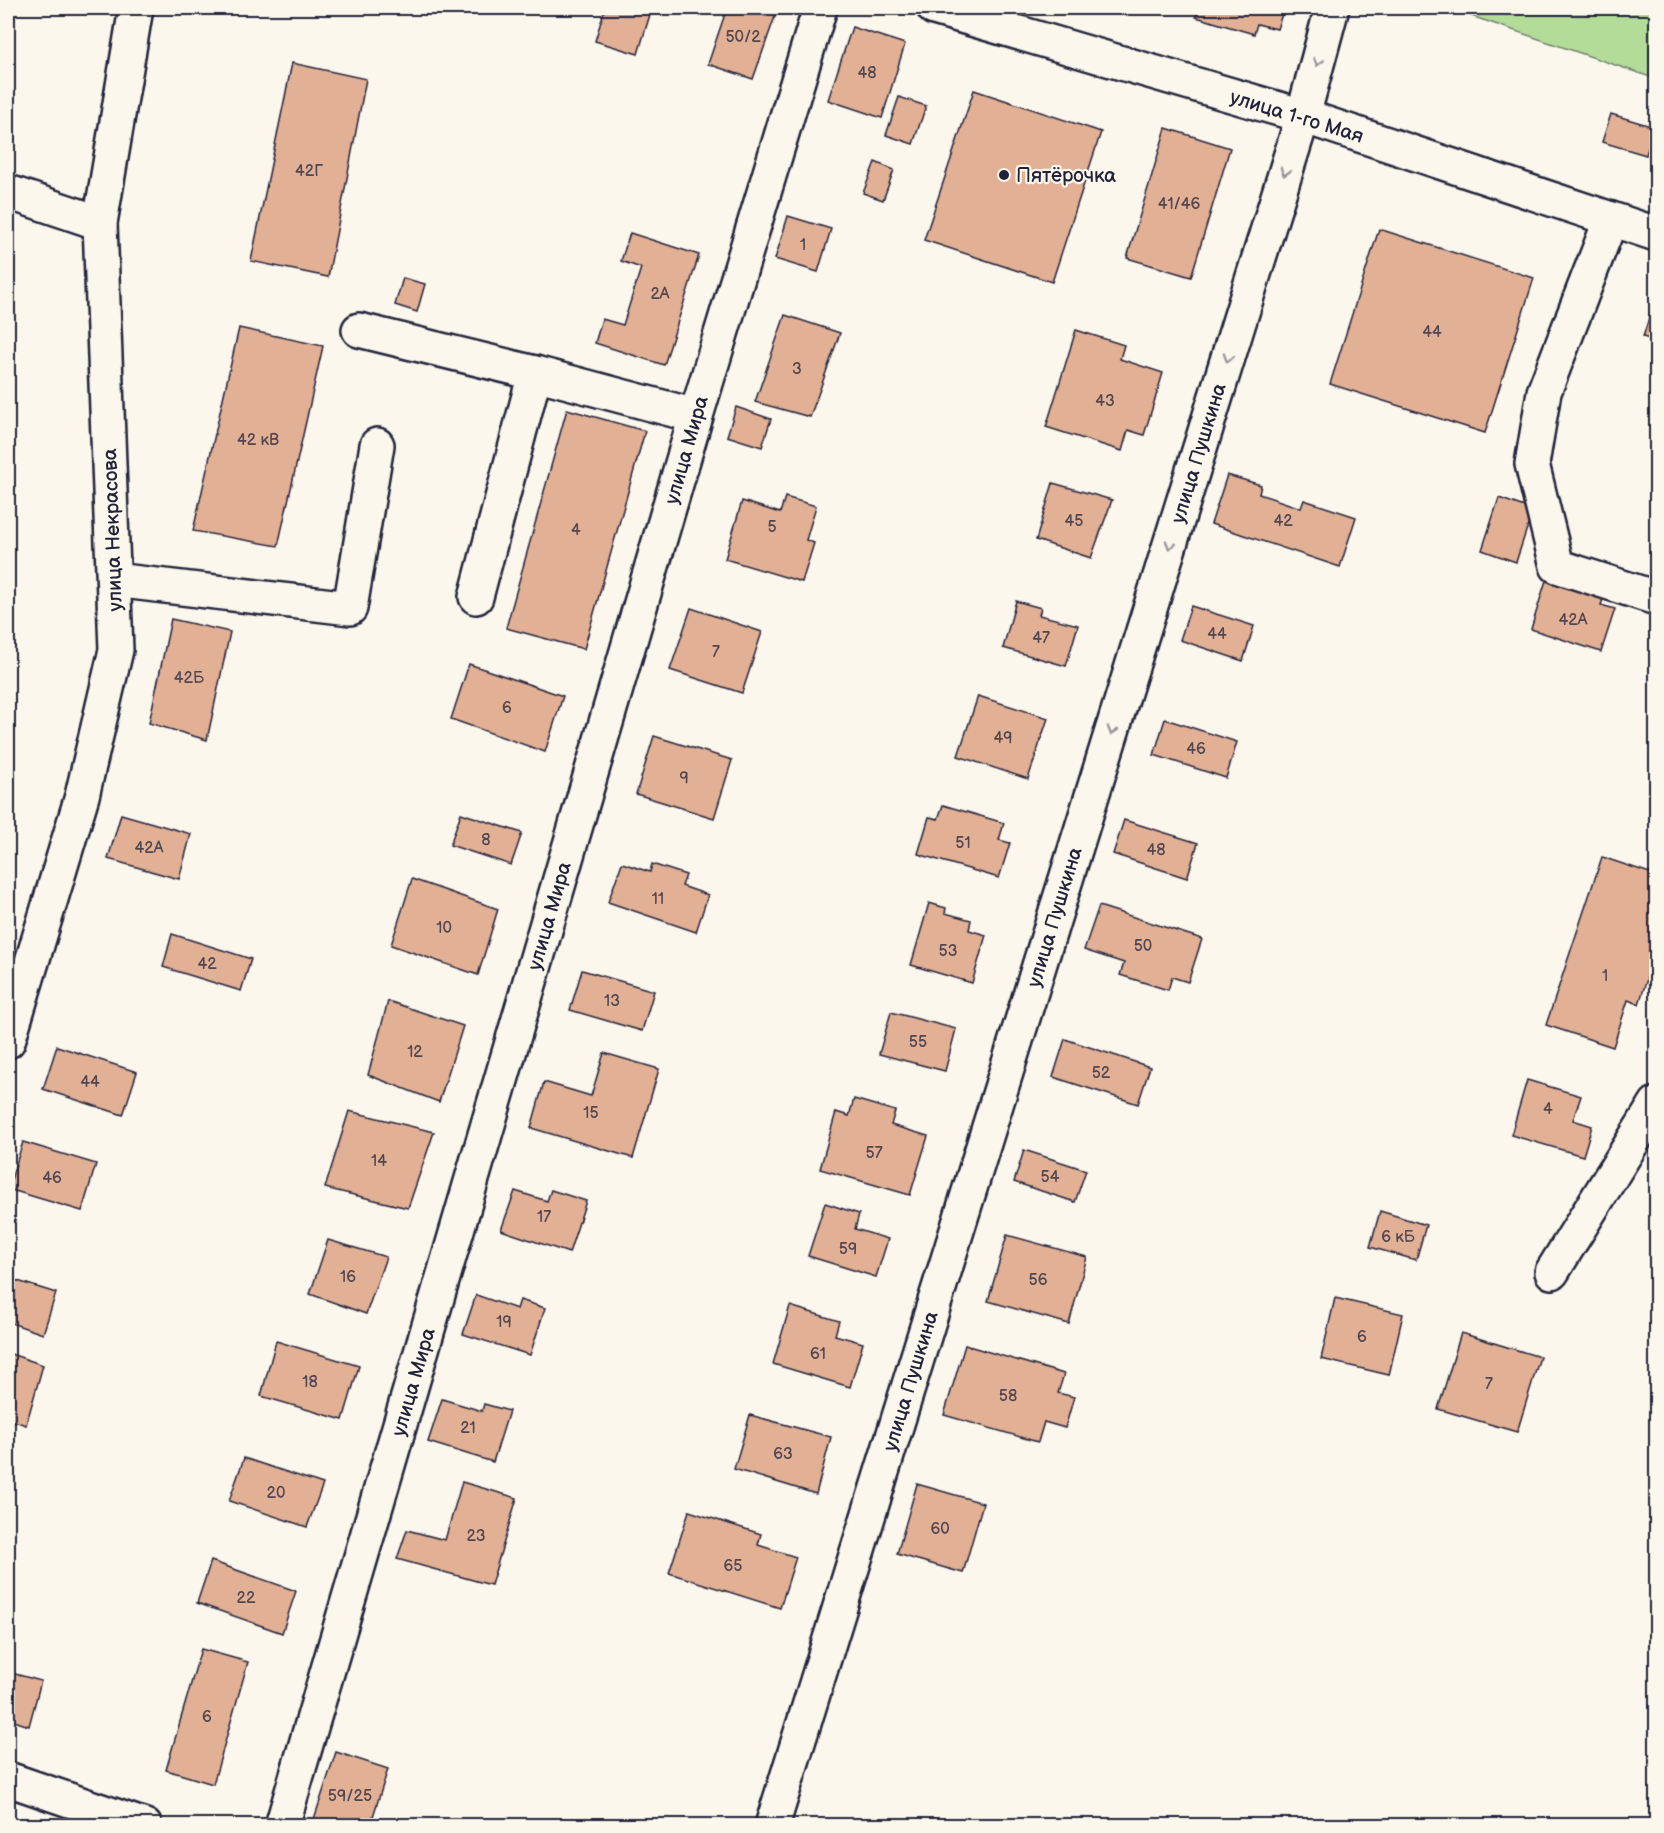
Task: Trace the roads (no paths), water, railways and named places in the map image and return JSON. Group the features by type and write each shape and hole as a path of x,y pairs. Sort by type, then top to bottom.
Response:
{"street":[{"name":"улица Некрасова","path":"8,1041 87,774 116,650 100,223 136,8"},
{"name":"улица Мира","path":"282,1826 696,416 820,8"},
{"name":"улица 1-го Мая","path":"934,8 1304,116 1656,234"},
{"name":"улица Пушкина","path":"772,1826 1304,116 1332,8"},
{"path":"8,192 100,223"},
{"path":"1611,219 1544,392 1532,464 1557,566 1656,598"},
{"path":"359,330 535,373 696,416"},
{"path":"476,597 535,373"},
{"path":"114,580 350,608 377,445"},
{"path":"1552,1272 1656,1104"},
{"path":"8,1779 145,1826"}],"place":[{"name":"Пятёрочка","path":"1004,175"}]}
